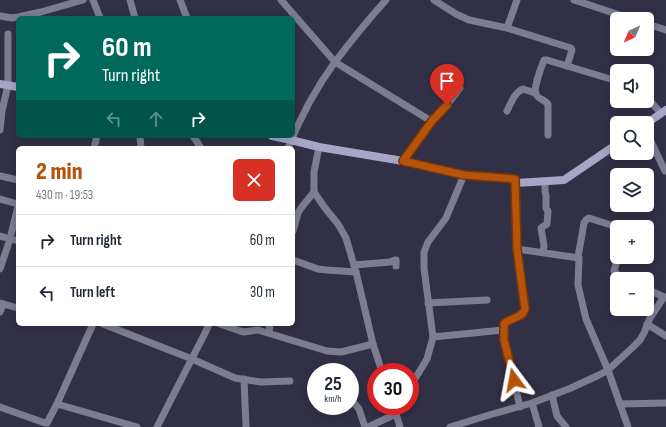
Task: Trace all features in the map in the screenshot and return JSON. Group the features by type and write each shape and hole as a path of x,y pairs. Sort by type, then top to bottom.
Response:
{"street":[{"path":"26,16 83,0"},
{"path":"93,0 99,16"},
{"path":"130,0 134,16"},
{"path":"180,0 187,16"},
{"path":"281,0 295,16"},
{"path":"295,132 317,90 335,62 386,0"},
{"path":"434,0 456,14 469,20 507,28 571,48 572,53 567,66"},
{"path":"507,28 517,0"},
{"path":"574,0 611,12"},
{"path":"0,16 15,19"},
{"path":"295,16 335,62 432,121"},
{"path":"654,26 666,30"},
{"path":"0,130 8,34"},
{"path":"535,93 544,60 610,79"},
{"path":"4,84 16,87"},
{"path":"403,161 432,121 460,88"},
{"path":"507,111 515,94 521,89 535,93 536,96 546,101 548,104 548,135"},
{"path":"654,103 664,111 654,118"},
{"path":"282,138 319,147 403,161 464,175 515,179 516,183 564,180 610,149"},
{"path":"289,146 291,140"},
{"path":"319,147 314,172 314,192 343,231 355,269 379,363"},
{"path":"654,148 665,172"},
{"path":"419,372 427,359 433,337 424,268 424,252 428,242 446,218 464,175"},
{"path":"0,176 16,180"},
{"path":"515,179 517,249 525,309 521,316 505,323 503,330 520,407"},
{"path":"543,252 544,246 541,228 547,224 548,211 546,208 545,182"},
{"path":"295,224 298,213 314,192"},
{"path":"0,199 16,204"},
{"path":"0,269 10,239 16,214"},
{"path":"610,224 589,218 584,223 578,257 578,285 586,319 608,370 628,427"},
{"path":"0,236 16,240"},
{"path":"517,249 578,257"},
{"path":"295,261 318,269 327,270 355,269 395,260 396,266"},
{"path":"450,427 532,403 592,379 608,370 640,340 650,318 665,297 654,292"},
{"path":"428,303 487,300"},
{"path":"0,312 2,304 16,308"},
{"path":"647,324 666,336"},
{"path":"0,407 45,423 48,422 92,326"},
{"path":"108,326 192,359 235,378 261,382 290,381"},
{"path":"157,427 208,326"},
{"path":"226,326 244,332 258,330 327,351 335,352 341,352 373,344"},
{"path":"268,333 270,326"},
{"path":"433,337 503,330"},
{"path":"244,380 246,427"},
{"path":"552,395 557,416 566,427"},
{"path":"532,403 539,427"},
{"path":"620,404 666,403"},
{"path":"57,404 137,427"},
{"path":"359,409 364,427"},
{"path":"368,427 394,415"},
{"path":"396,415 400,427"}],"route":[{"path":"447,105 432,121 403,161 464,175 515,179 517,249 525,309 521,316 507,321 504,324 503,330 514,380"}]}
